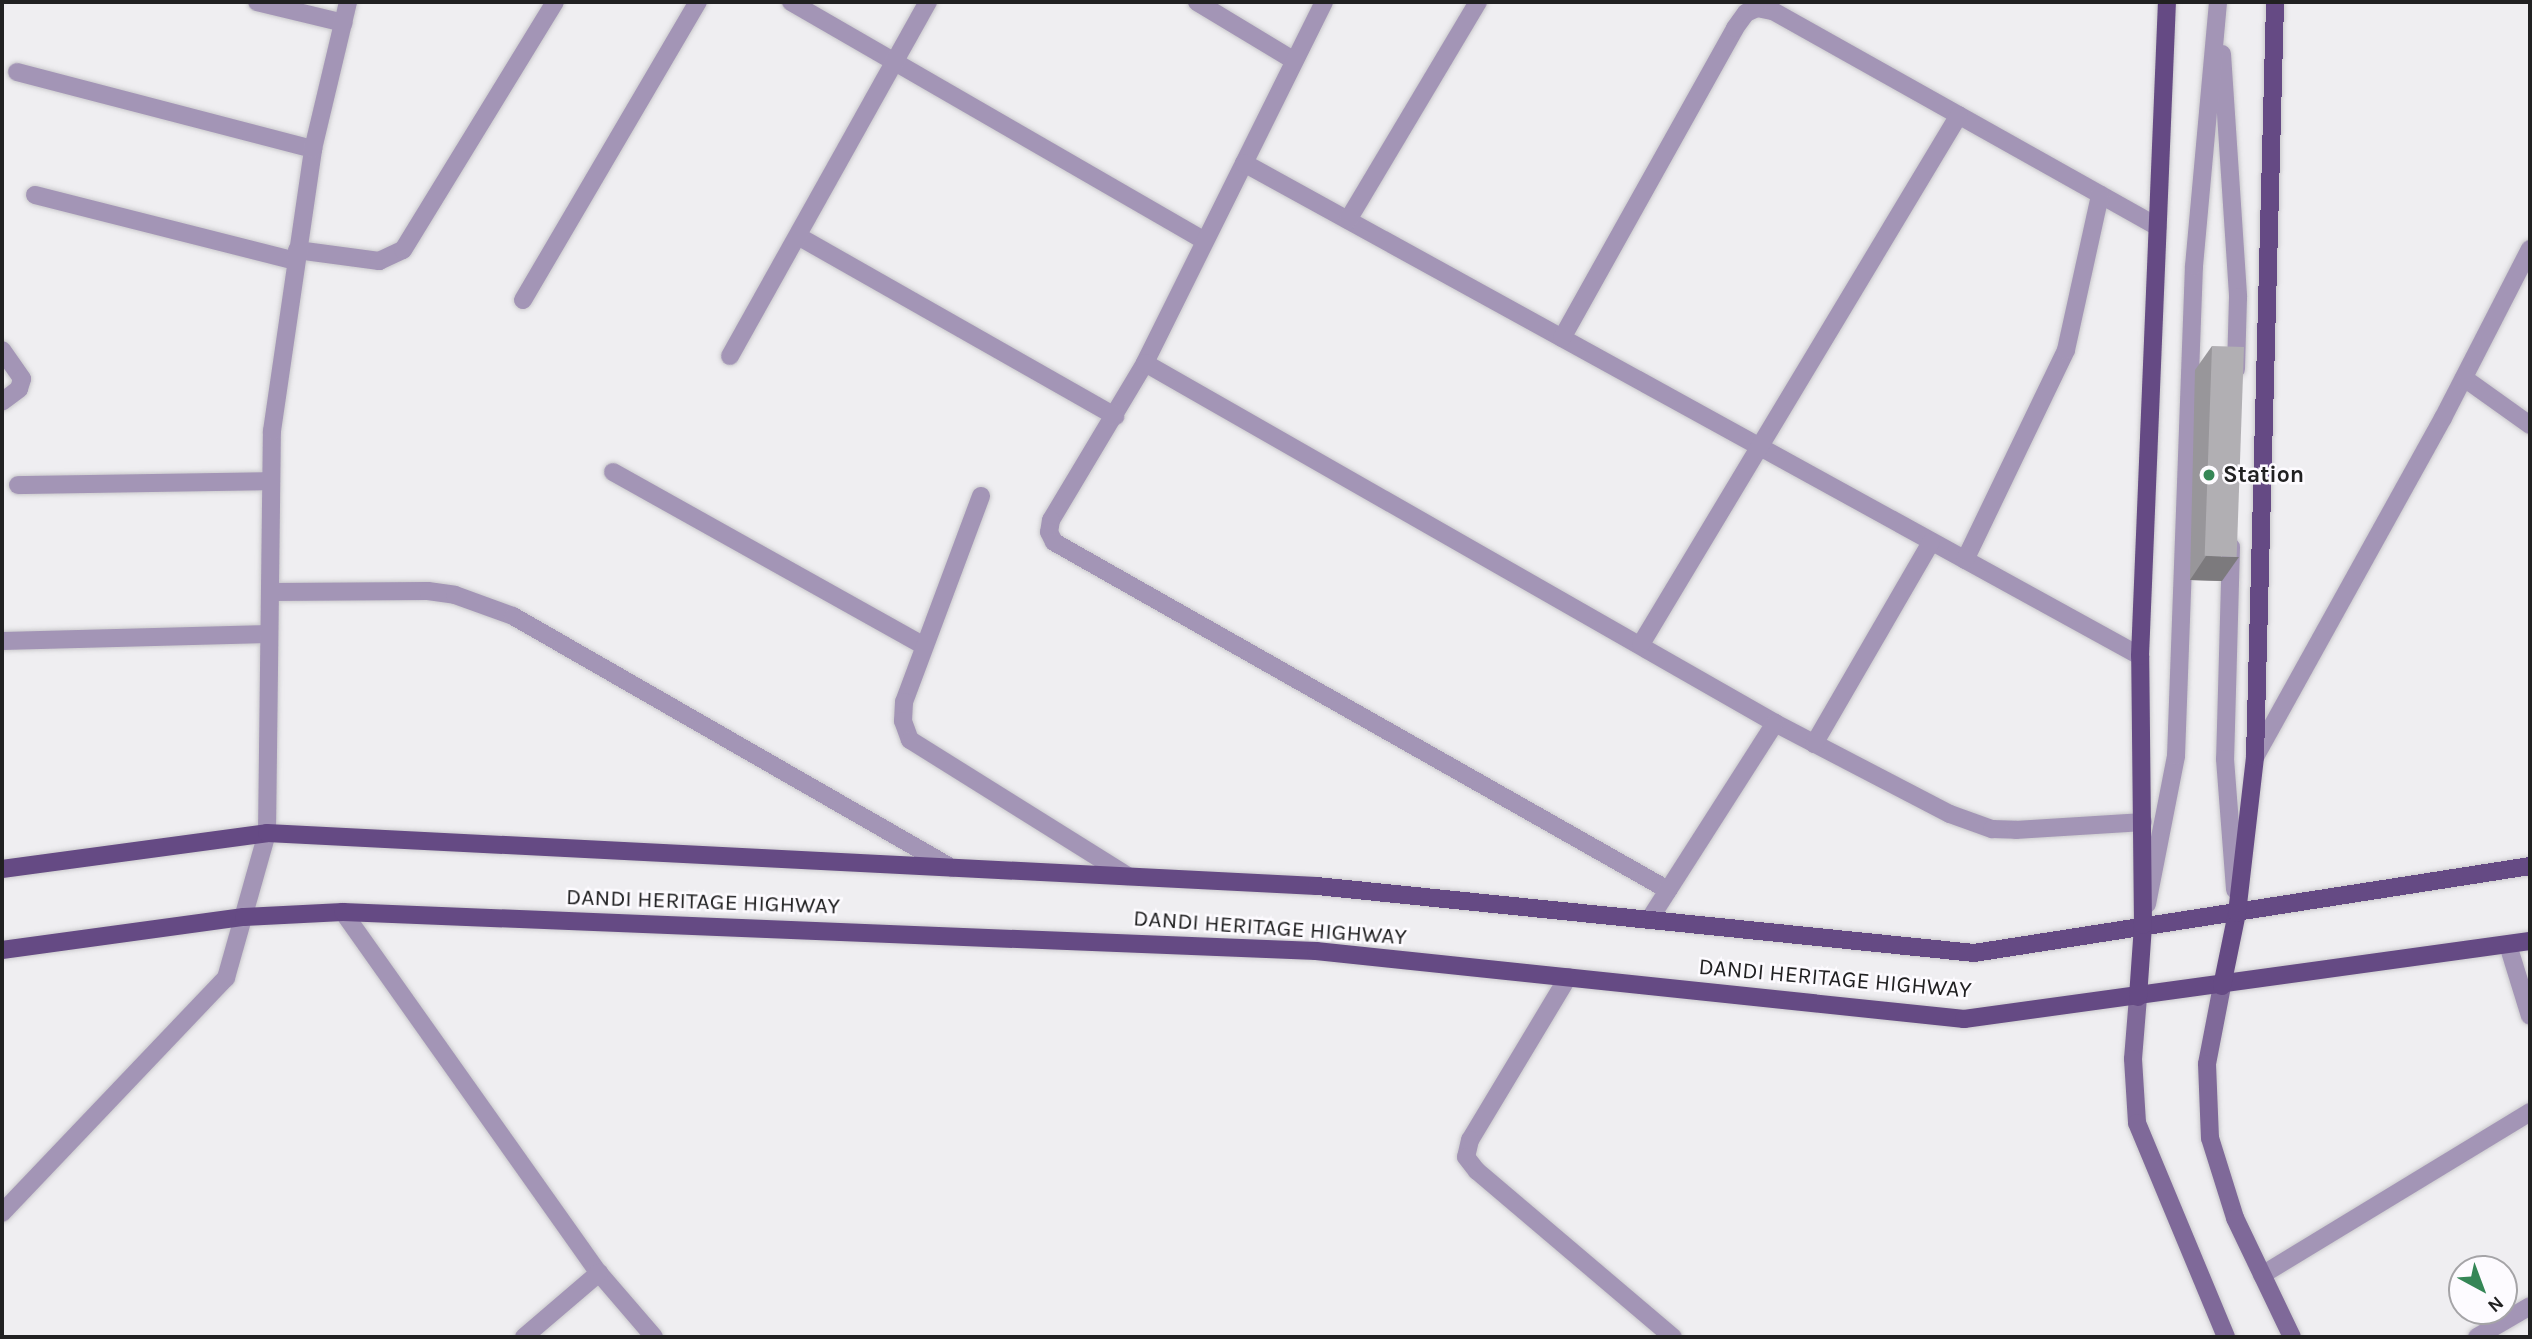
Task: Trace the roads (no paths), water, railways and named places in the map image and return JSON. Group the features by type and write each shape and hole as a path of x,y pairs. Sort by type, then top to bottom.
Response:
{"main road":[{"path":"2167,2 2140,656 2143,925 2133,1059 2137,1123 2226,1337"},
{"path":"2276,2 2255,757 2237,913 2207,1065 2210,1138 2235,1218 2292,1337"},
{"path":"2,869 267,833 1317,886 1973,953 2530,866"},
{"name":"DANDI HERITAGE HIGHWAY","path":"2,950 244,917 342,912 1316,951 1964,1019 2222,986 2530,941"}],"street":[{"path":"257,2 344,23"},
{"path":"2,1213 226,978 244,917 267,833 272,432 313,149 348,2"},
{"path":"35,195 296,256 379,261 403,250 555,2"},
{"path":"523,300 698,2"},
{"path":"791,2 1204,240"},
{"path":"730,356 928,2"},
{"path":"1197,2 1293,60"},
{"path":"1324,2 1145,363 1051,520 1049,532 1054,542 1668,890"},
{"path":"1348,220 1478,2"},
{"path":"2218,2 2238,297 2235,392"},
{"path":"2143,925 2176,757 2194,266 2218,2"},
{"path":"1562,338 1746,13 1757,8 1773,11 2158,227"},
{"path":"17,72 313,149"},
{"path":"1642,643 1959,115"},
{"path":"1244,163 2140,656"},
{"path":"1965,560 2062,360 2100,195"},
{"path":"798,236 1115,416"},
{"path":"2255,757 2464,378 2530,249"},
{"path":"2,350 22,379 19,389 2,402"},
{"path":"1145,363 1642,643 1775,723 1950,814 1992,829 2143,822"},
{"path":"2464,378 2530,425"},
{"path":"612,472 925,646"},
{"path":"18,485 271,481"},
{"path":"981,496 904,702 903,721 910,740 1128,876"},
{"path":"2231,528 2225,759 2237,913"},
{"path":"1814,744 1931,542"},
{"path":"270,592 428,591 482,604 513,616 952,868"},
{"path":"2,641 269,634"},
{"path":"1649,920 1775,723"},
{"path":"342,912 599,1273 654,1337"},
{"path":"2508,944 2530,1016"},
{"path":"1568,977 1470,1140 1466,1157 1477,1171 1673,1337"},
{"path":"2262,1275 2530,1112"},
{"path":"524,1337 599,1273"},
{"path":"2477,1337 2530,1306"}],"place":[{"name":"Station","path":"2209,475"}]}
